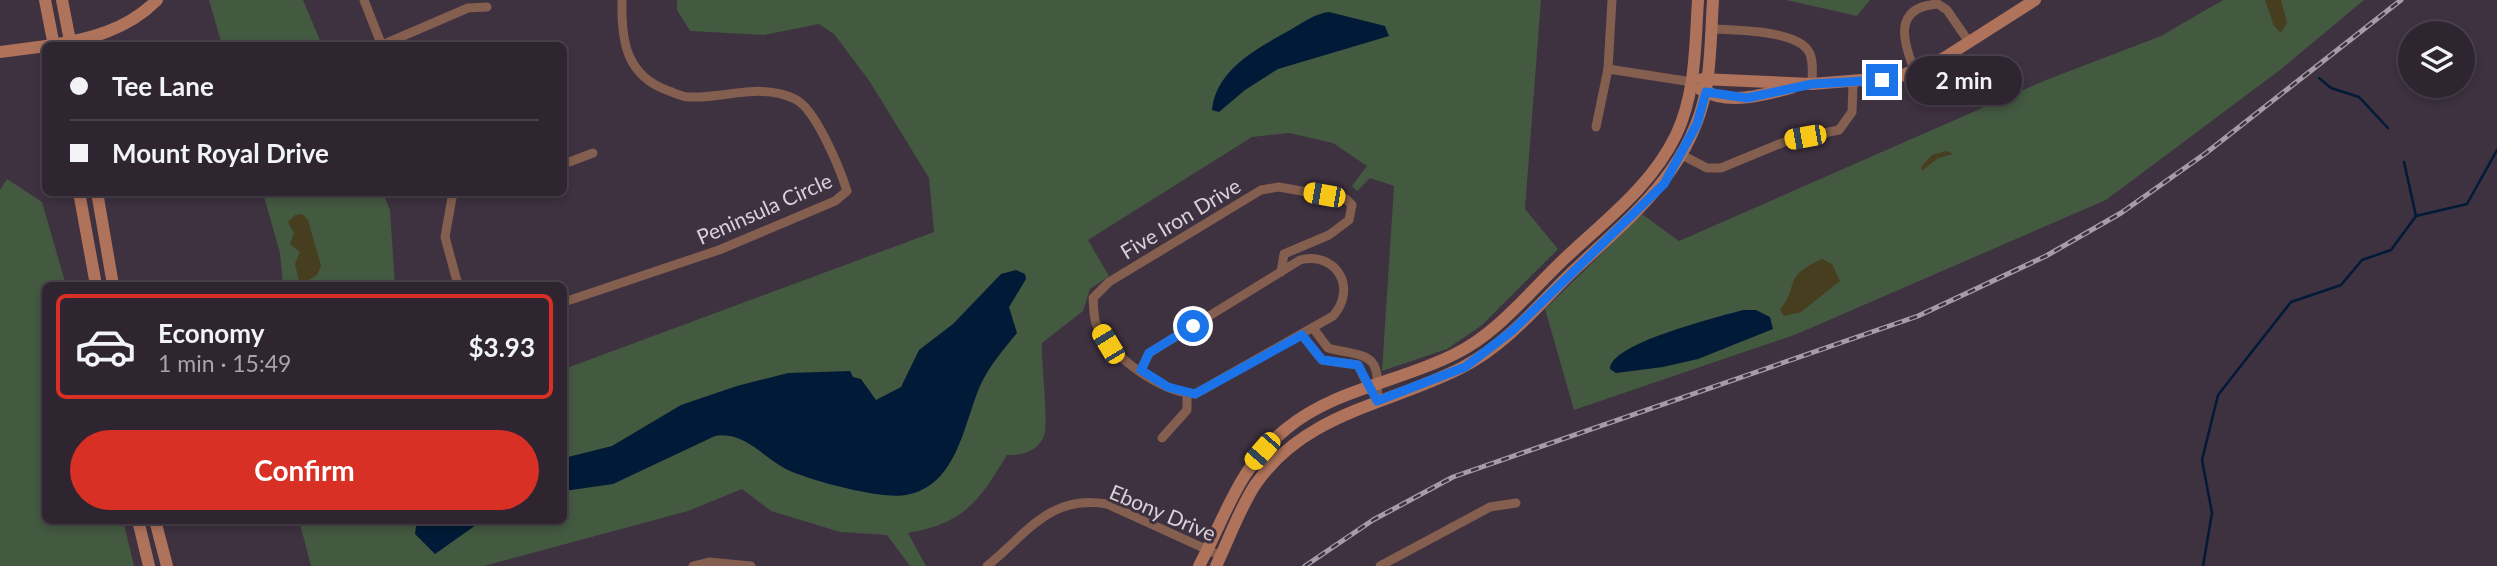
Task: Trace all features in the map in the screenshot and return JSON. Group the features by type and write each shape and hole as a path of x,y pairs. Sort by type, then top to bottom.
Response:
{"street":[{"path":"45,0 50,42"},
{"path":"62,0 71,42"},
{"path":"74,42 123,27 141,16 157,0"},
{"path":"364,0 381,42"},
{"name":"Peninsula Circle","path":"567,301 719,250 835,201 847,191 816,124 797,99 762,90 687,97 657,87 638,73 625,53 621,28 622,0"},
{"path":"1596,127 1608,69 1612,0"},
{"path":"1199,566 1235,488 1262,451 1303,416 1373,385 1437,363 1478,340 1637,191 1659,164 1676,134 1692,82 1698,0"},
{"path":"1219,561 1249,496 1285,450 1326,422 1454,372 1500,342 1656,194 1682,155 1697,124 1706,85 1713,0"},
{"path":"1608,69 1692,82 1747,98 1812,84 1882,80 1915,72 2035,0"},
{"path":"1915,72 1904,43 1903,30 1907,19 1917,10 1938,4 1947,10 1969,42"},
{"path":"389,42 468,8 487,7"},
{"path":"1711,29 1789,36 1801,41 1812,58 1812,84"},
{"path":"0,52 42,46"},
{"path":"1682,155 1707,168 1721,168 1789,140 1839,130 1852,112 1853,83"},
{"path":"567,163 593,153"},
{"name":"Five Iron Drive","path":"1141,370 1108,344 1095,323 1093,298 1109,282 1261,190 1279,187 1346,199 1352,205 1349,220 1329,235 1284,254 1280,272"},
{"path":"80,196 95,282"},
{"path":"98,196 112,282"},
{"path":"452,196 444,237 457,282"},
{"path":"1313,257 1330,262 1341,274 1346,288 1341,307 1313,328 1195,394 1168,387 1141,370 1149,353 1280,272 1313,257"},
{"path":"1313,328 1328,348 1365,355 1374,365 1373,385 1377,401"},
{"path":"1302,335 1322,360 1358,365 1373,385"},
{"path":"1162,438 1187,410 1187,394"},
{"name":"Ebony Drive","path":"986,566 1041,518 1058,507 1074,502 1107,504 1206,550 1219,561"},
{"path":"1380,566 1490,507 1516,503"},
{"path":"139,524 149,566"},
{"path":"156,524 167,566"},
{"path":"693,566 709,562 751,566"}],"green space":[{"path":"209,0 303,0 321,42 221,42"},
{"path":"677,0 1541,0 1525,209 1558,249 1481,326 1447,349 1382,371 1394,186 1370,178 1357,191 1352,186 1367,166 1333,143 1289,133 1252,137 1088,240 1109,276 1090,289 1083,311 1042,343 1046,419 1044,436 1029,452 1007,455 988,485 968,508 957,516 927,529 908,533 926,566 910,566 887,535 840,532 771,511 742,489 688,511 484,566 311,566 300,524 567,524 567,368 934,232 929,178 870,82 834,34 819,24 764,35 690,31 677,10"},
{"path":"1786,0 1870,0 1857,16"},
{"path":"2223,0 2364,0 2280,70 2106,200 1797,334 1574,410 1545,309 1642,214 1679,241 2046,80 2161,36"},
{"path":"7,179 42,202 65,282 42,282 42,524 124,524 134,566 0,566 0,190"},
{"path":"264,196 384,196 390,210 395,282 283,282 280,253"}],"sand":[{"path":"2265,0 2281,0 2287,22 2281,33 2274,26"},
{"path":"1947,151 1953,154 1938,158 1922,171 1921,167 1932,155"},
{"path":"302,214 308,220 321,266 317,275 305,282 299,282 295,264 300,252 290,244 294,233 288,222 295,215"},
{"path":"1822,259 1832,264 1840,281 1801,312 1784,316 1780,310 1796,276"}],"water":[{"path":"1329,12 1385,26 1389,36 1278,69 1245,90 1219,112 1212,110 1221,83 1240,61 1308,19"},
{"path":"1016,270 1025,274 1026,279 1009,307 1017,333 980,386 963,436 947,467 937,480 923,489 895,496 827,483 786,469 753,446 725,435 715,436 613,484 567,491 567,457 612,446 681,405 737,386 788,373 850,371 853,377 861,379 876,400 901,387 919,350 953,324 1001,274"},
{"path":"1743,310 1756,310 1770,317 1773,329 1698,359 1616,373 1610,369 1615,359 1646,341"},
{"path":"416,524 477,524 435,554 415,534"}],"waterway":[{"path":"2319,78 2331,88 2359,97 2388,128"},
{"path":"2203,566 2212,513 2202,460 2218,395 2291,302 2341,285 2362,260 2391,250 2416,216 2467,204 2497,150"},
{"path":"2404,162 2416,216"}],"railway":[{"path":"1305,566 1373,520 1453,477 1918,316 2046,256 2121,213 2206,153 2401,0"}],"route":[{"path":"1193,326 1149,353 1141,370 1168,387 1195,394 1302,335 1322,360 1358,365 1377,401 1465,367 1512,331 1656,194 1687,146 1697,124 1706,92 1747,98 1812,84 1882,80"}]}
